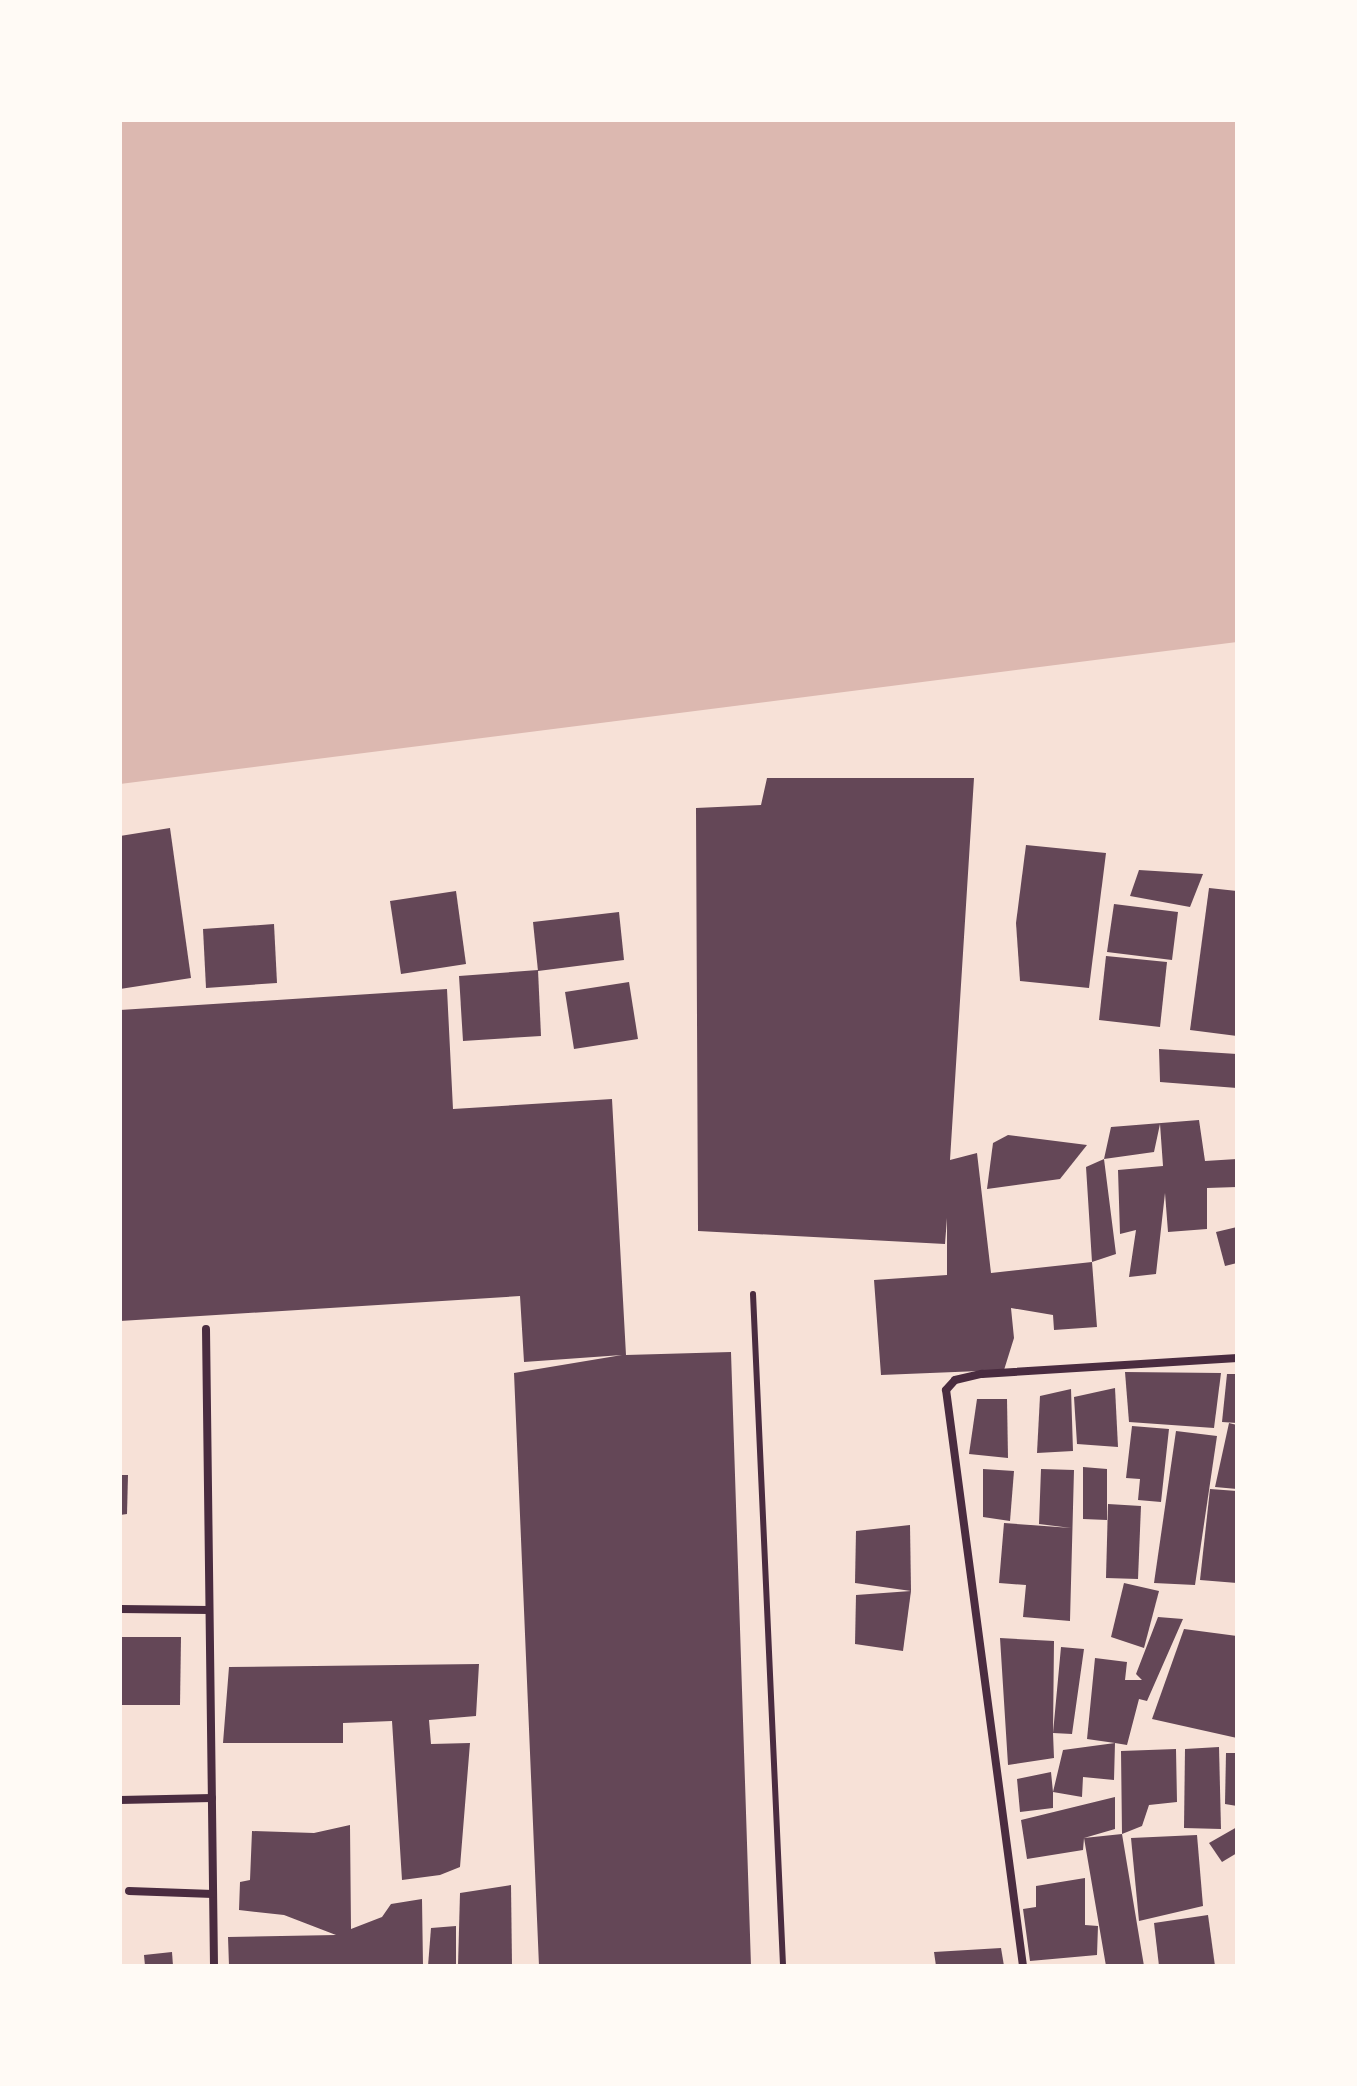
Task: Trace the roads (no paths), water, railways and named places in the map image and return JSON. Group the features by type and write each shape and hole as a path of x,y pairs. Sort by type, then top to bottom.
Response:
{"street":[{"path":"206,1329 214,1966"},
{"path":"1023,1966 946,1390 965,1376 1150,1359 1237,1358"},
{"path":"120,1609 209,1610"},
{"path":"120,1800 212,1798"},
{"path":"129,1891 213,1894"}],"lane":[{"path":"753,1294 783,1966"}]}
